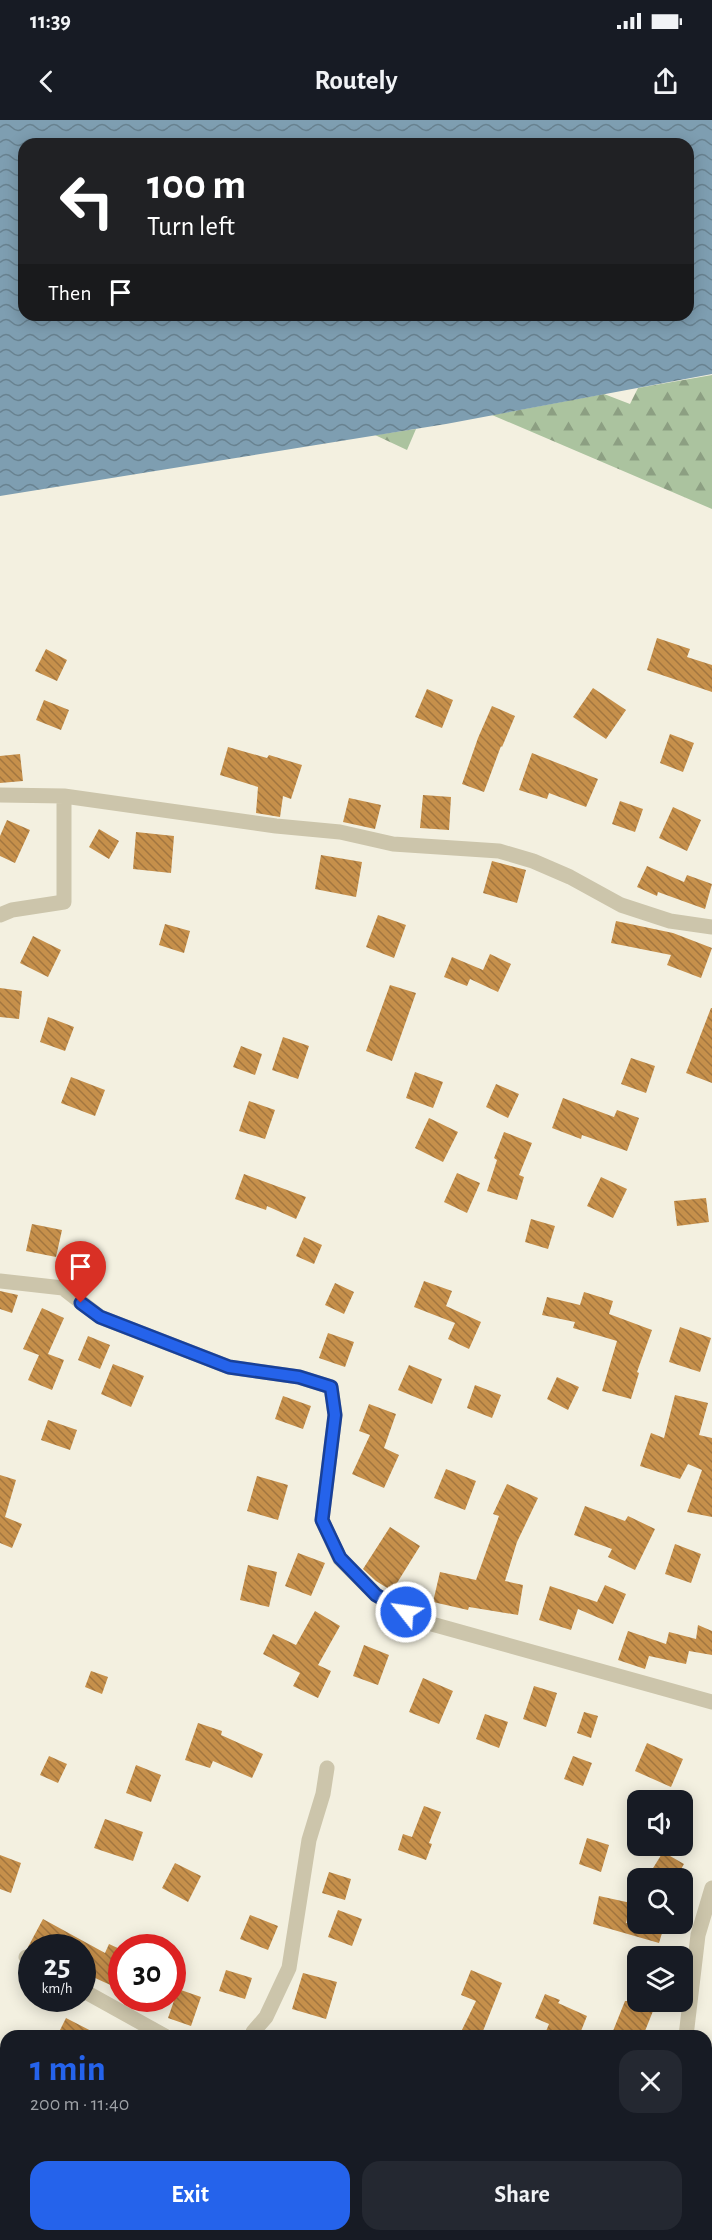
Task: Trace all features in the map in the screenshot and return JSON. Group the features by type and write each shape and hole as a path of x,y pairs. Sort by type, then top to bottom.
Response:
{"street":[{"path":"0,795 64,796 276,826 340,832 393,844 499,851 533,861 570,877 621,905 670,921 712,927"},
{"path":"0,915 12,910 64,902 64,796"},
{"path":"0,1281 63,1288 100,1317 229,1367 299,1377 331,1387 335,1415 322,1520 340,1558 376,1595 421,1621 712,1702"},
{"path":"257,2030 266,2017 289,1968 309,1840 323,1794 327,1768"},
{"path":"687,2030 698,1935 712,1888"},
{"path":"96,1998 154,2030"}],"green space":[{"path":"712,375 712,509 492,415 604,394 630,404 638,388"},
{"path":"416,429 407,450 375,435"}],"water":[{"path":"0,120 712,120 712,374 446,424 0,496"}],"building":[{"path":"657,638 690,649 687,657 712,665 712,692 647,670"},
{"path":"46,649 67,660 57,681 35,671"},
{"path":"593,688 626,710 606,739 573,717"},
{"path":"427,689 453,700 442,728 415,717"},
{"path":"44,700 69,710 61,730 36,720"},
{"path":"492,706 515,716 484,792 462,784"},
{"path":"670,734 694,743 683,772 660,763"},
{"path":"228,747 267,758 269,755 302,765 291,799 283,796 280,817 256,813 258,787 220,775"},
{"path":"532,753 598,779 586,807 549,793 547,799 519,790"},
{"path":"20,754 23,781 0,783 0,756"},
{"path":"423,795 451,797 449,830 420,828"},
{"path":"349,798 381,805 375,829 343,822"},
{"path":"620,801 643,809 635,832 612,824"},
{"path":"673,807 701,820 687,851 659,838"},
{"path":"7,820 30,830 15,863 0,856 0,836"},
{"path":"99,829 119,841 109,859 89,847"},
{"path":"136,832 174,836 171,873 133,869"},
{"path":"321,855 362,862 356,897 315,889"},
{"path":"492,861 526,870 517,903 483,893"},
{"path":"647,866 684,882 687,875 712,884 705,909 658,892 657,896 637,887"},
{"path":"378,915 406,925 394,958 366,947"},
{"path":"616,921 673,933 712,948 701,978 667,965 671,955 611,943"},
{"path":"165,924 190,931 184,953 159,945"},
{"path":"33,936 61,950 48,977 20,963"},
{"path":"490,954 511,964 498,992 470,979 467,986 444,977 452,957 483,970"},
{"path":"390,985 416,993 392,1061 366,1051"},
{"path":"0,988 22,991 19,1019 0,1017"},
{"path":"712,1008 712,1083 686,1073"},
{"path":"48,1017 74,1027 65,1051 40,1042"},
{"path":"283,1037 309,1046 298,1079 272,1070"},
{"path":"241,1046 262,1054 255,1075 233,1067"},
{"path":"631,1058 655,1066 646,1093 621,1084"},
{"path":"415,1072 443,1082 433,1108 406,1098"},
{"path":"71,1077 105,1090 95,1116 61,1103"},
{"path":"496,1084 519,1094 508,1118 486,1107"},
{"path":"563,1098 614,1117 617,1110 639,1118 627,1151 582,1135 581,1139 552,1128"},
{"path":"249,1101 275,1110 265,1139 239,1131"},
{"path":"429,1118 458,1132 443,1162 415,1148"},
{"path":"504,1132 532,1143 519,1175 524,1177 517,1200 487,1191 497,1160 494,1158"},
{"path":"457,1173 480,1183 467,1213 444,1202"},
{"path":"244,1174 306,1197 296,1219 267,1206 266,1210 235,1199"},
{"path":"601,1177 627,1189 613,1218 587,1206"},
{"path":"706,1198 709,1222 677,1226 674,1201"},
{"path":"531,1219 555,1226 548,1249 525,1242"},
{"path":"32,1224 62,1230 56,1257 26,1251"},
{"path":"304,1237 322,1245 314,1264 296,1256"},
{"path":"424,1281 452,1291 446,1306 481,1322 469,1349 448,1339 455,1323 414,1307"},
{"path":"335,1283 354,1292 344,1314 325,1305"},
{"path":"0,1291 18,1295 12,1313 0,1309"},
{"path":"584,1292 613,1301 609,1314 652,1330 637,1372 639,1373 631,1399 602,1391 617,1341 573,1328 575,1322 542,1315 547,1297 580,1305"},
{"path":"42,1308 64,1318 48,1354 64,1360 52,1390 28,1380 39,1355 23,1349"},
{"path":"680,1327 711,1338 700,1372 669,1362"},
{"path":"328,1333 354,1342 345,1367 319,1358"},
{"path":"88,1336 110,1345 100,1369 78,1360"},
{"path":"113,1364 144,1376 131,1407 101,1394"},
{"path":"409,1365 442,1379 432,1404 398,1390"},
{"path":"557,1377 579,1387 568,1410 547,1399"},
{"path":"475,1385 501,1395 492,1418 467,1408"},
{"path":"675,1395 708,1403 699,1435 712,1438 712,1517 687,1512 702,1470 688,1464 680,1479 640,1466 651,1433 664,1438"},
{"path":"283,1396 311,1406 303,1429 275,1419"},
{"path":"369,1404 396,1414 384,1448 399,1455 384,1488 352,1474 370,1435 359,1431"},
{"path":"48,1420 77,1430 70,1450 41,1440"},
{"path":"446,1469 476,1481 465,1510 434,1498"},
{"path":"0,1475 16,1480 5,1517 22,1524 12,1548 0,1543"},
{"path":"257,1476 288,1485 278,1520 247,1511"},
{"path":"507,1484 538,1498 517,1542 505,1581 523,1585 518,1615 469,1607 468,1610 433,1602 440,1572 476,1580 499,1516 493,1514"},
{"path":"585,1506 625,1521 628,1516 655,1529 635,1570 608,1557 612,1549 574,1535"},
{"path":"390,1527 420,1546 392,1591 363,1569"},
{"path":"675,1544 701,1554 691,1583 665,1574"},
{"path":"298,1553 325,1563 311,1596 285,1586"},
{"path":"248,1565 277,1572 269,1607 240,1600"},
{"path":"605,1585 626,1594 613,1624 578,1609 571,1630 539,1620 550,1586 597,1602"},
{"path":"315,1611 340,1626 318,1665 331,1671 318,1698 293,1686 300,1673 263,1654 273,1634 296,1645"},
{"path":"698,1625 712,1631 712,1655 689,1651 686,1664 649,1656 645,1669 618,1660 628,1631 666,1644 669,1632 696,1639"},
{"path":"364,1645 389,1655 378,1685 353,1676"},
{"path":"91,1671 108,1677 102,1694 85,1687"},
{"path":"423,1678 453,1691 439,1724 409,1712"},
{"path":"534,1686 557,1693 546,1727 523,1719"},
{"path":"584,1712 598,1716 591,1738 577,1733"},
{"path":"485,1714 508,1722 499,1748 476,1739"},
{"path":"198,1723 222,1731 221,1735 263,1754 252,1778 213,1761 210,1768 185,1760"},
{"path":"647,1743 683,1759 671,1787 635,1771"},
{"path":"49,1756 67,1764 58,1783 40,1775"},
{"path":"573,1756 592,1763 583,1786 564,1779"},
{"path":"136,1765 161,1775 151,1802 126,1793"},
{"path":"424,1806 441,1812 429,1843 432,1844 426,1860 398,1850 403,1834 412,1837"},
{"path":"105,1819 143,1832 133,1861 94,1848"},
{"path":"587,1838 609,1845 601,1872 579,1864"},
{"path":"0,1855 21,1863 11,1893 0,1889"},
{"path":"661,1856 670,1856 684,1864 682,1868 653,1868"},
{"path":"175,1863 201,1876 188,1902 162,1888"},
{"path":"329,1872 351,1879 345,1900 322,1893"},
{"path":"599,1896 627,1902 627,1934 593,1924"},
{"path":"338,1910 362,1919 352,1946 328,1937"},
{"path":"250,1915 278,1926 268,1950 240,1939"},
{"path":"43,1919 70,1934 35,1934"},
{"path":"628,1934 662,1934 659,1943"},
{"path":"108,1946 108,1984 96,1978 96,1948 105,1953"},
{"path":"226,1970 252,1978 245,1999 219,1991"},
{"path":"471,1970 502,1983 483,2030 462,2030 476,2001 461,1995"},
{"path":"303,1973 337,1982 326,2019 292,2009"},
{"path":"186,1992 201,1997 191,2026 168,2018 170,2012 186,2012"},
{"path":"545,1994 560,2000 558,2003 587,2016 581,2030 546,2030 549,2024 535,2018"},
{"path":"625,2001 627,2001 627,2012 653,2012 645,2030 613,2030"},
{"path":"66,2018 89,2030 60,2030"}],"route":[{"path":"81,1303 100,1317 229,1367 299,1377 331,1387 335,1415 322,1520 340,1558 376,1595 406,1612"}]}
